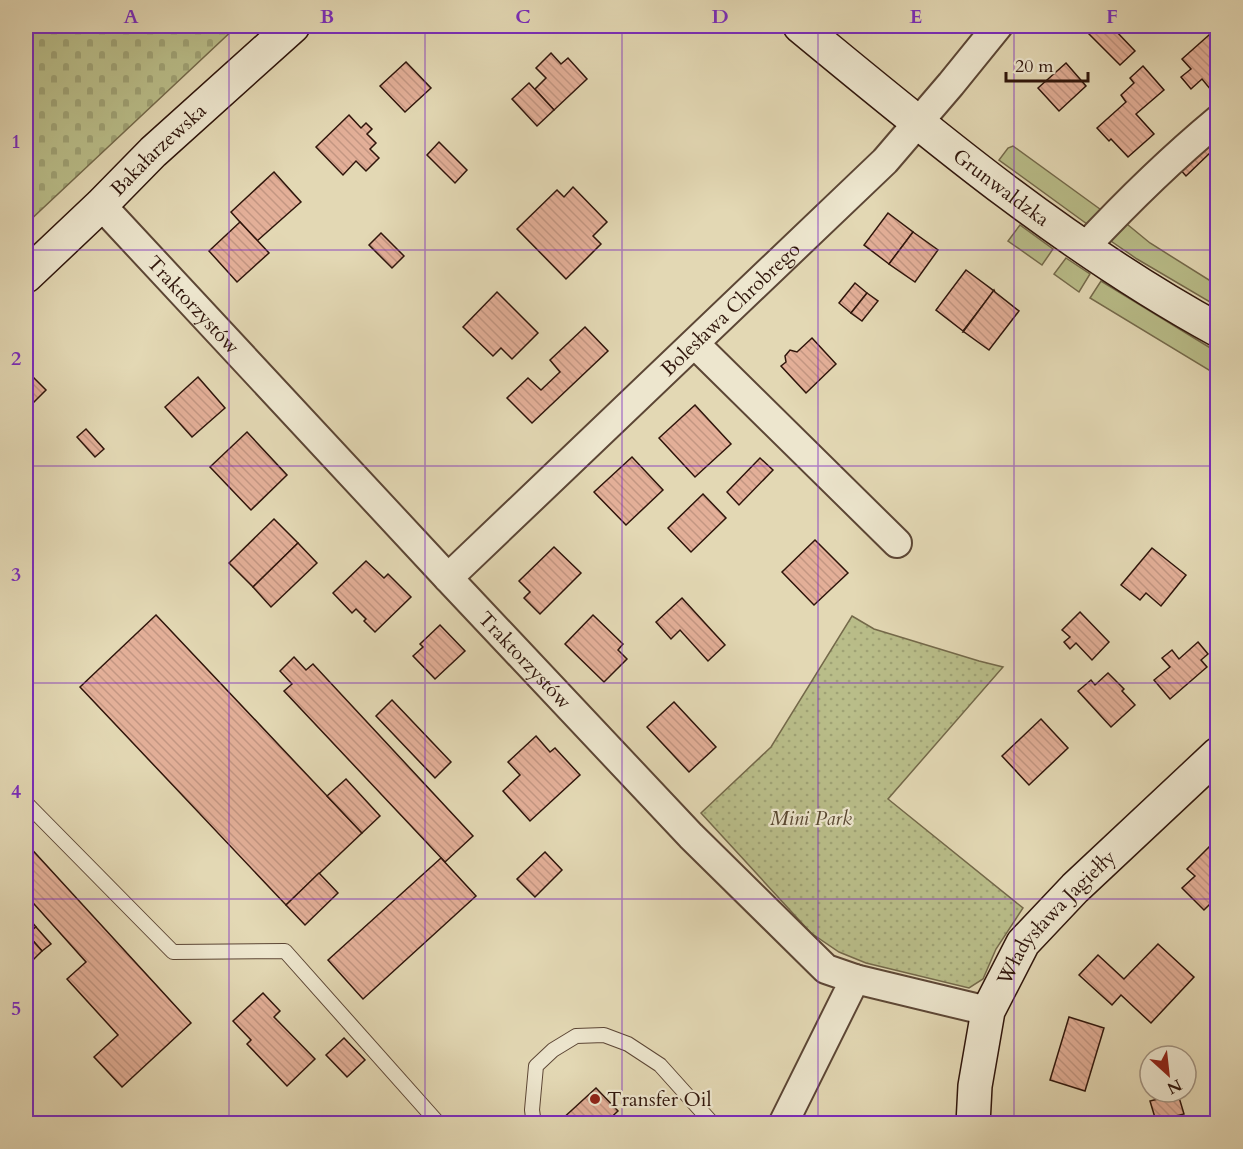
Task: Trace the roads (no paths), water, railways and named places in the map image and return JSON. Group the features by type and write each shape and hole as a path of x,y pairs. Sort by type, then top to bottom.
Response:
{"street":[{"name":"Bakałarzewska","path":"26,276 153,152 293,26"},
{"name":"Grunwaldzka","path":"800,26 919,123 1028,207 1085,247 1218,330"},
{"name":"Bolesława Chrobrego","path":"448,578 885,161 998,26"},
{"path":"1085,247 1116,213 1190,143 1218,120"},
{"name":"Traktorzystów","path":"101,205 691,836 826,969 855,979 988,1011"},
{"path":"695,344 897,543"},
{"name":"Władysława Jagiełły","path":"973,1124 975,1086 988,1011 1023,942 1075,888 1218,754"},
{"path":"783,1124 855,979"}],"lane":[{"path":"26,803 172,952 285,951 439,1124"},
{"path":"534,1124 532,1110 536,1066 553,1050 576,1036 604,1035 628,1044 660,1065 713,1124"}],"place":[{"name":"Transfer Oil","path":"595,1099"}],"park label":[{"name":"Mini Park","path":"811,818"}]}
